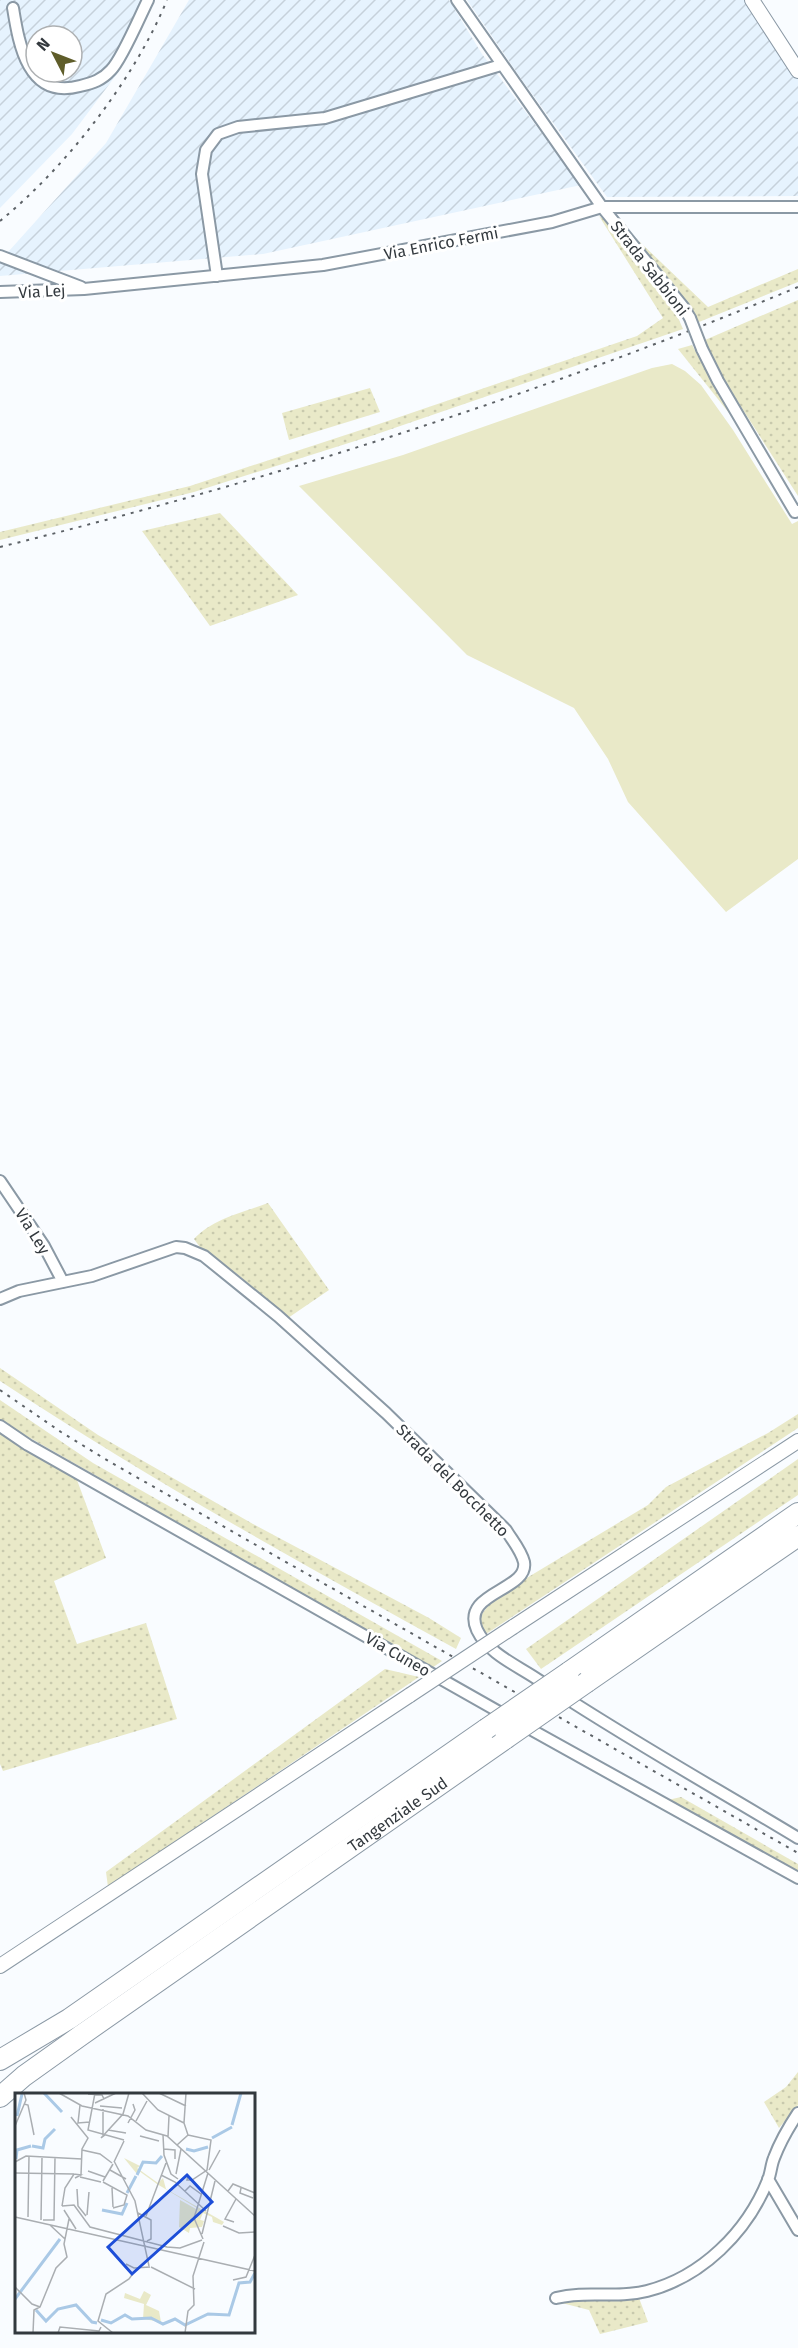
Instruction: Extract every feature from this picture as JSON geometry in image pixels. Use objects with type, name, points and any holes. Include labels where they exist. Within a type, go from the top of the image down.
[{"type":"highway","name":"Tangenziale Sud","points":[[0,2060],[69,2019],[798,1513]]},
{"type":"highway","name":"Tangenziale Sud","points":[[0,2097],[24,2076],[80,2036],[798,1536]]},
{"type":"street","points":[[13,8],[20,48],[30,69],[50,86],[72,88],[98,82],[113,68],[148,0]]},
{"type":"street","name":"Strada Sabbioni","points":[[457,0],[602,207],[684,308],[718,381],[795,512],[798,511]]},
{"type":"street","points":[[752,0],[798,71]]},
{"type":"street","points":[[217,276],[202,174],[206,150],[218,134],[238,127],[326,118],[501,65]]},
{"type":"street","name":"Via Enrico Fermi","points":[[84,289],[323,265],[552,222],[602,207],[798,207]]},
{"type":"street","points":[[0,256],[84,289]]},
{"type":"street","name":"Via Lej","points":[[0,292],[84,289]]},
{"type":"street","name":"Via Ley","points":[[0,1181],[44,1246],[63,1282]]},
{"type":"street","name":"Strada del Bocchetto","points":[[0,1299],[19,1291],[92,1276],[176,1247],[204,1256],[278,1316],[349,1380],[506,1530],[520,1551],[524,1570],[516,1580],[483,1601],[476,1617],[476,1626],[480,1635],[496,1653],[610,1726],[798,1838]]},
{"type":"street","name":"Via Cuneo","points":[[0,1426],[28,1445],[612,1776],[798,1878]]},
{"type":"street","points":[[0,1966],[798,1441]]},
{"type":"street","points":[[555,2298],[573,2293],[634,2294],[662,2286],[705,2261],[735,2237],[749,2218],[768,2179],[772,2160],[780,2142],[798,2113]]},
{"type":"street","points":[[768,2179],[798,2230]]},
{"type":"shaded area","points":[[0,0],[153,0],[117,74],[72,134],[0,208]]},
{"type":"shaded area","points":[[189,0],[449,0],[482,54],[581,185],[263,254],[0,276],[0,261],[106,143]]},
{"type":"shaded area","points":[[467,0],[753,0],[798,71],[798,196],[607,197]]},
{"type":"green space","points":[[599,216],[611,225],[676,313],[683,329],[374,435],[194,492],[0,540],[0,532],[190,486],[637,336],[663,318]]},
{"type":"green space","points":[[621,224],[708,307],[798,269],[798,282],[699,322]]},
{"type":"green space","points":[[798,300],[798,496],[722,377],[705,340]]},
{"type":"green space","points":[[692,345],[733,418],[678,349]]},
{"type":"green space","points":[[672,364],[685,371],[701,385],[733,430],[792,524],[798,521],[798,859],[726,912],[628,802],[608,759],[574,708],[467,655],[299,486],[403,455],[652,368]]},
{"type":"green space","points":[[370,388],[380,412],[289,440],[282,413]]},
{"type":"green space","points":[[220,513],[298,595],[210,626],[142,531]]},
{"type":"green space","points":[[268,1203],[329,1290],[288,1318],[237,1274],[202,1250],[194,1239],[219,1221]]},
{"type":"green space","points":[[0,1368],[98,1435],[253,1524],[429,1618],[461,1638],[456,1649],[225,1520],[112,1452],[0,1381]]},
{"type":"green space","points":[[0,1400],[93,1463],[442,1661],[432,1668],[4,1423],[0,1420]]},
{"type":"green space","points":[[798,1414],[798,1428],[486,1634],[479,1618],[495,1597],[648,1505],[666,1487],[768,1433]]},
{"type":"green space","points":[[0,1432],[77,1480],[106,1558],[54,1581],[77,1644],[146,1623],[177,1719],[3,1771],[0,1764]]},
{"type":"green space","points":[[798,1459],[798,1495],[541,1669],[526,1649]]},
{"type":"green space","points":[[385,1669],[419,1677],[108,1887],[106,1872]]},
{"type":"green space","points":[[681,1797],[798,1864],[798,1872],[668,1800]]},
{"type":"green space","points":[[798,2072],[798,2105],[779,2128],[764,2102],[786,2087]]},
{"type":"green space","points":[[577,2298],[639,2298],[648,2322],[600,2334],[589,2310],[558,2302]]},
{"type":"railway","points":[[0,221],[49,175],[96,120],[136,61],[167,0]]},
{"type":"railway","points":[[0,547],[203,493],[404,432],[602,364],[798,287]]},
{"type":"railway","points":[[0,1390],[110,1462],[798,1853]]}]
